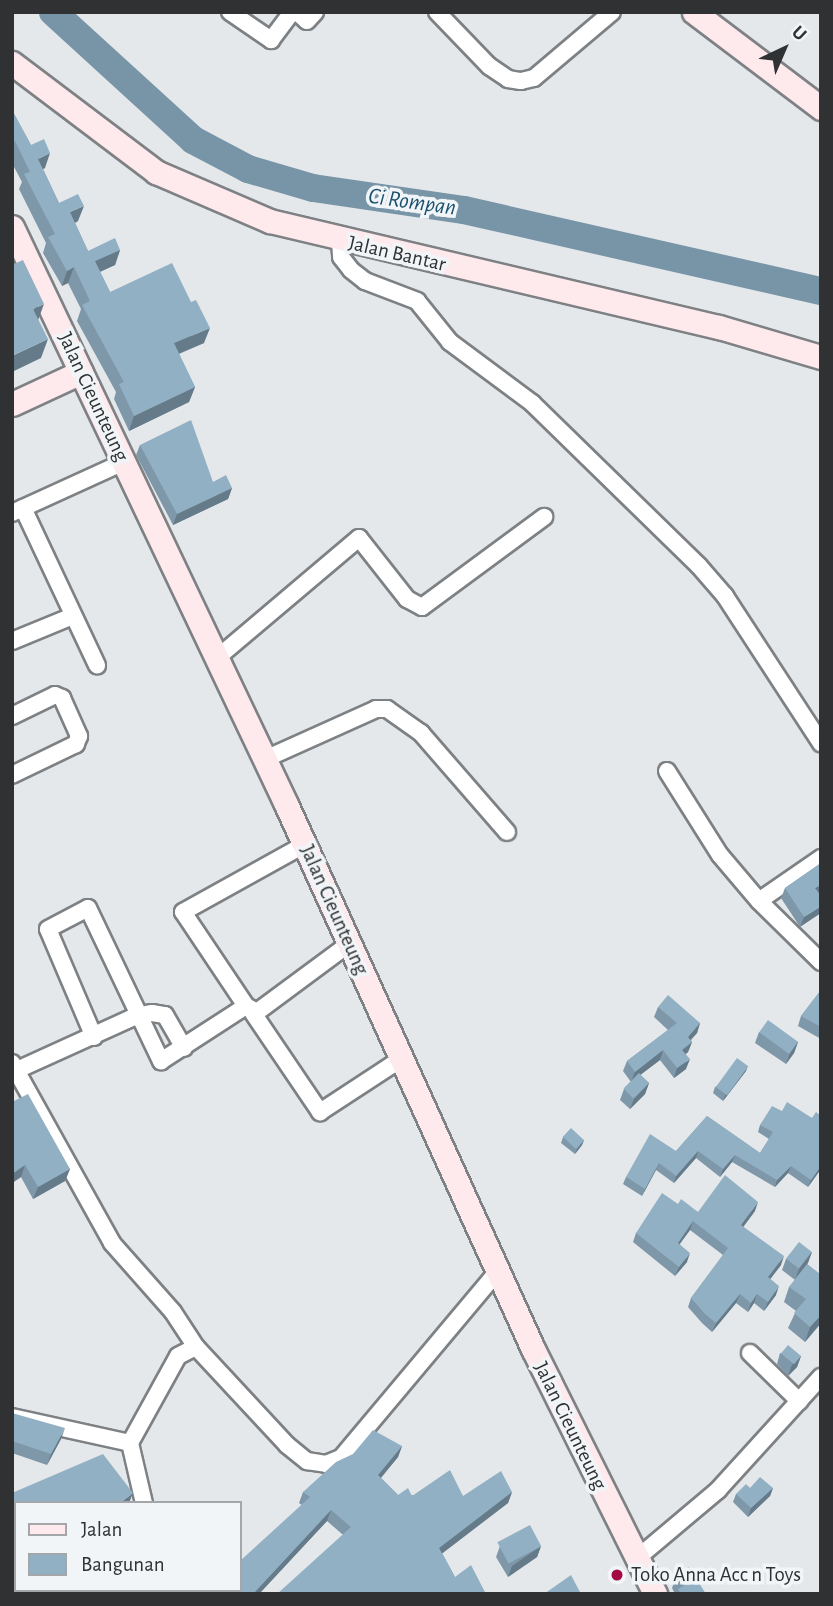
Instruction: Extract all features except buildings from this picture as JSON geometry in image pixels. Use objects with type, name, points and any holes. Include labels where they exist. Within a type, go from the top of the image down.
[{"type":"street","points":[[230,12],[271,40],[295,12],[307,21],[316,12]]},
{"type":"street","points":[[437,12],[489,66],[508,79],[521,81],[534,78],[612,12]]},
{"type":"street","points":[[694,12],[821,108]]},
{"type":"street","name":"Jalan Bantar","points":[[12,63],[156,172],[270,221],[340,241],[719,327],[821,357]]},
{"type":"street","name":"Jalan Cieunteung","points":[[12,227],[265,759],[499,1270],[635,1560],[654,1594]]},
{"type":"street","points":[[340,241],[341,257],[351,270],[365,281],[417,301],[450,342],[532,402],[699,566],[725,596],[821,743]]},
{"type":"street","points":[[12,404],[81,372]]},
{"type":"street","points":[[97,665],[18,510],[124,462]]},
{"type":"street","points":[[217,658],[359,538],[407,599],[422,607],[544,517]]},
{"type":"street","points":[[12,641],[74,616]]},
{"type":"street","points":[[12,716],[55,695],[62,698],[79,736],[76,744],[12,775]]},
{"type":"street","points":[[265,759],[376,709],[387,709],[421,733],[508,832]]},
{"type":"street","points":[[667,771],[720,855],[760,901],[821,962]]},
{"type":"street","points":[[304,845],[183,912],[320,1112],[401,1059]]},
{"type":"street","points":[[760,901],[821,858]]},
{"type":"street","points":[[94,1037],[48,929],[51,924],[91,908],[136,1016],[161,1061],[249,1009],[349,944]]},
{"type":"street","points":[[184,1048],[163,1013],[136,1016],[94,1037],[15,1067],[112,1243],[173,1312],[196,1347],[287,1445],[307,1461],[326,1464],[341,1458],[499,1270]]},
{"type":"street","points":[[144,1501],[130,1443],[178,1356],[196,1347]]},
{"type":"street","points":[[750,1353],[799,1401]]},
{"type":"street","points":[[635,1560],[699,1508],[799,1401],[818,1387]]},
{"type":"street","points":[[12,1417],[130,1443]]},
{"type":"waterway","name":"Ci Rompan","points":[[53,12],[193,140],[248,169],[313,188],[464,210],[821,291]]},
{"type":"place","name":"Toko Anna Acc n Toys","points":[[617,1575]]}]
